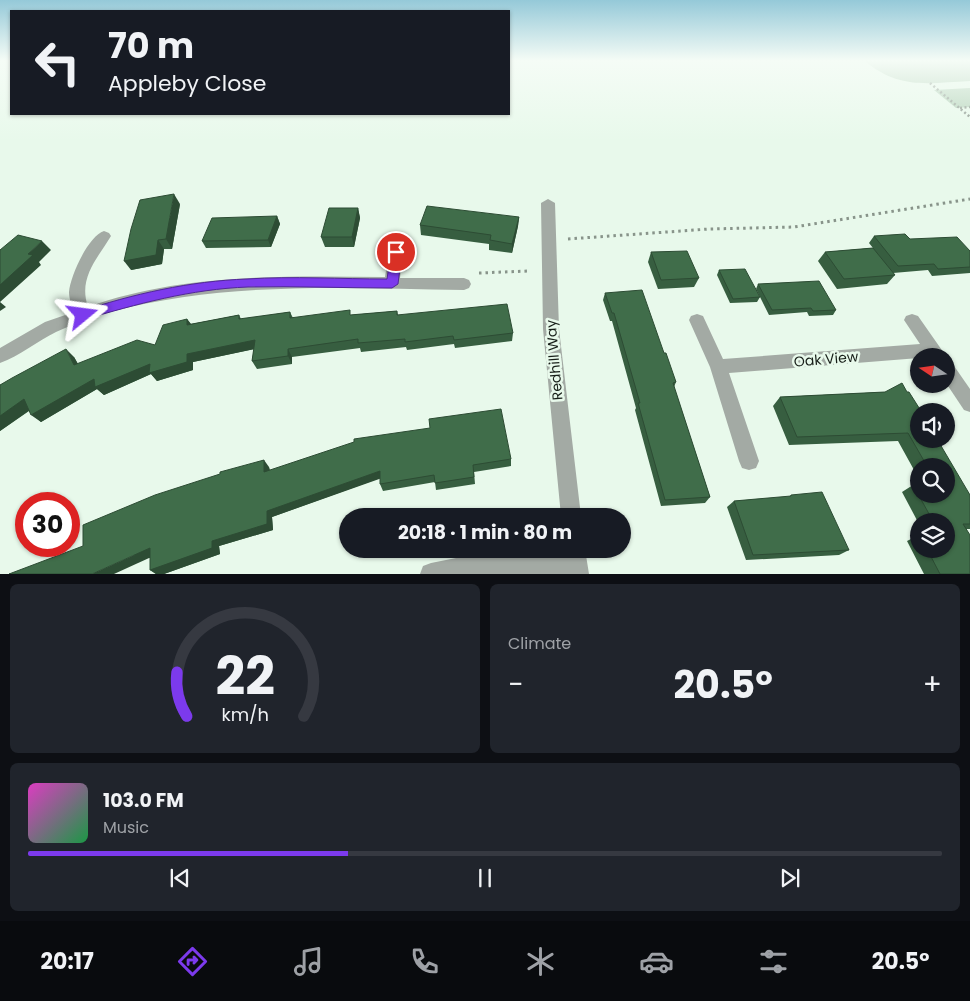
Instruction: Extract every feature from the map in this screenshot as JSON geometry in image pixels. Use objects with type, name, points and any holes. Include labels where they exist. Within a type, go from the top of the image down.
[{"type":"street","name":"Redhill Way","points":[[548,204],[548,270],[552,339],[570,508]]},
{"type":"street","points":[[83,315],[77,293],[81,274],[89,253],[104,236]]},
{"type":"street","points":[[392,284],[396,252]]},
{"type":"street","points":[[0,356],[12,347],[83,315],[134,300],[201,288],[247,283],[392,284],[468,278]]},
{"type":"street","points":[[697,320],[718,367],[749,460]]},
{"type":"street","name":"Oak View","points":[[912,320],[932,348]]},
{"type":"street","name":"Oak View","points":[[718,367],[910,355]]},
{"type":"street","points":[[955,382],[970,404]]},
{"type":"street","points":[[431,574],[491,562],[577,564]]},
{"type":"path","points":[[934,87],[970,117]]},
{"type":"path","points":[[959,108],[970,107]]},
{"type":"path","points":[[548,241],[699,230],[794,227],[970,199]]},
{"type":"path","points":[[468,278],[548,270]]},
{"type":"green space","points":[[970,88],[970,107],[956,108],[934,90]]},
{"type":"building","points":[[174,194],[166,239],[158,240],[156,255],[124,261],[140,200]]},
{"type":"building","points":[[427,206],[519,217],[512,244],[490,240],[491,235],[420,225]]},
{"type":"building","points":[[329,208],[358,208],[352,237],[321,237]]},
{"type":"building","points":[[277,216],[268,240],[202,241],[212,218]]},
{"type":"building","points":[[905,234],[910,239],[957,237],[970,251],[970,267],[938,269],[934,264],[898,266],[874,236]]},
{"type":"building","points":[[18,235],[42,241],[28,254],[33,255],[0,285],[0,250]]},
{"type":"building","points":[[873,248],[895,275],[844,279],[825,252]]},
{"type":"building","points":[[687,251],[699,278],[661,280],[651,252]]},
{"type":"building","points":[[745,269],[760,297],[733,299],[719,270]]},
{"type":"building","points":[[819,281],[836,310],[813,311],[811,308],[772,310],[758,284]]},
{"type":"building","points":[[642,290],[676,382],[673,383],[710,497],[665,500],[614,313],[612,313],[605,293]]},
{"type":"building","points":[[507,304],[513,333],[454,340],[453,336],[405,342],[405,339],[358,343],[358,339],[288,349],[288,356],[252,361],[255,340],[187,354],[187,362],[149,373],[150,364],[95,387],[94,379],[31,415],[24,399],[0,416],[0,385],[66,349],[74,365],[137,340],[155,345],[163,325],[187,319],[187,325],[239,315],[239,319],[290,312],[290,318],[350,310],[350,315],[397,311],[397,315]]},
{"type":"building","points":[[902,383],[916,403],[910,403],[910,436],[908,433],[797,437],[780,397],[885,392]]},
{"type":"building","points":[[501,409],[511,459],[473,465],[474,477],[435,483],[434,475],[380,484],[380,471],[267,511],[267,524],[212,541],[212,548],[150,570],[150,548],[92,574],[9,574],[54,557],[80,557],[80,547],[83,546],[83,525],[155,495],[220,474],[220,472],[264,460],[264,472],[354,442],[354,439],[430,428],[429,419]]},
{"type":"building","points":[[917,448],[942,448],[948,458],[922,458]]},
{"type":"building","points":[[955,470],[970,495],[970,524],[963,524],[970,535],[970,574],[940,574],[932,558],[955,558],[955,513],[929,513],[923,503],[955,503]]},
{"type":"building","points":[[822,492],[849,550],[753,555],[734,501]]},
{"type":"route","points":[[83,315],[134,300],[192,288],[247,283],[392,284],[396,252]]}]
